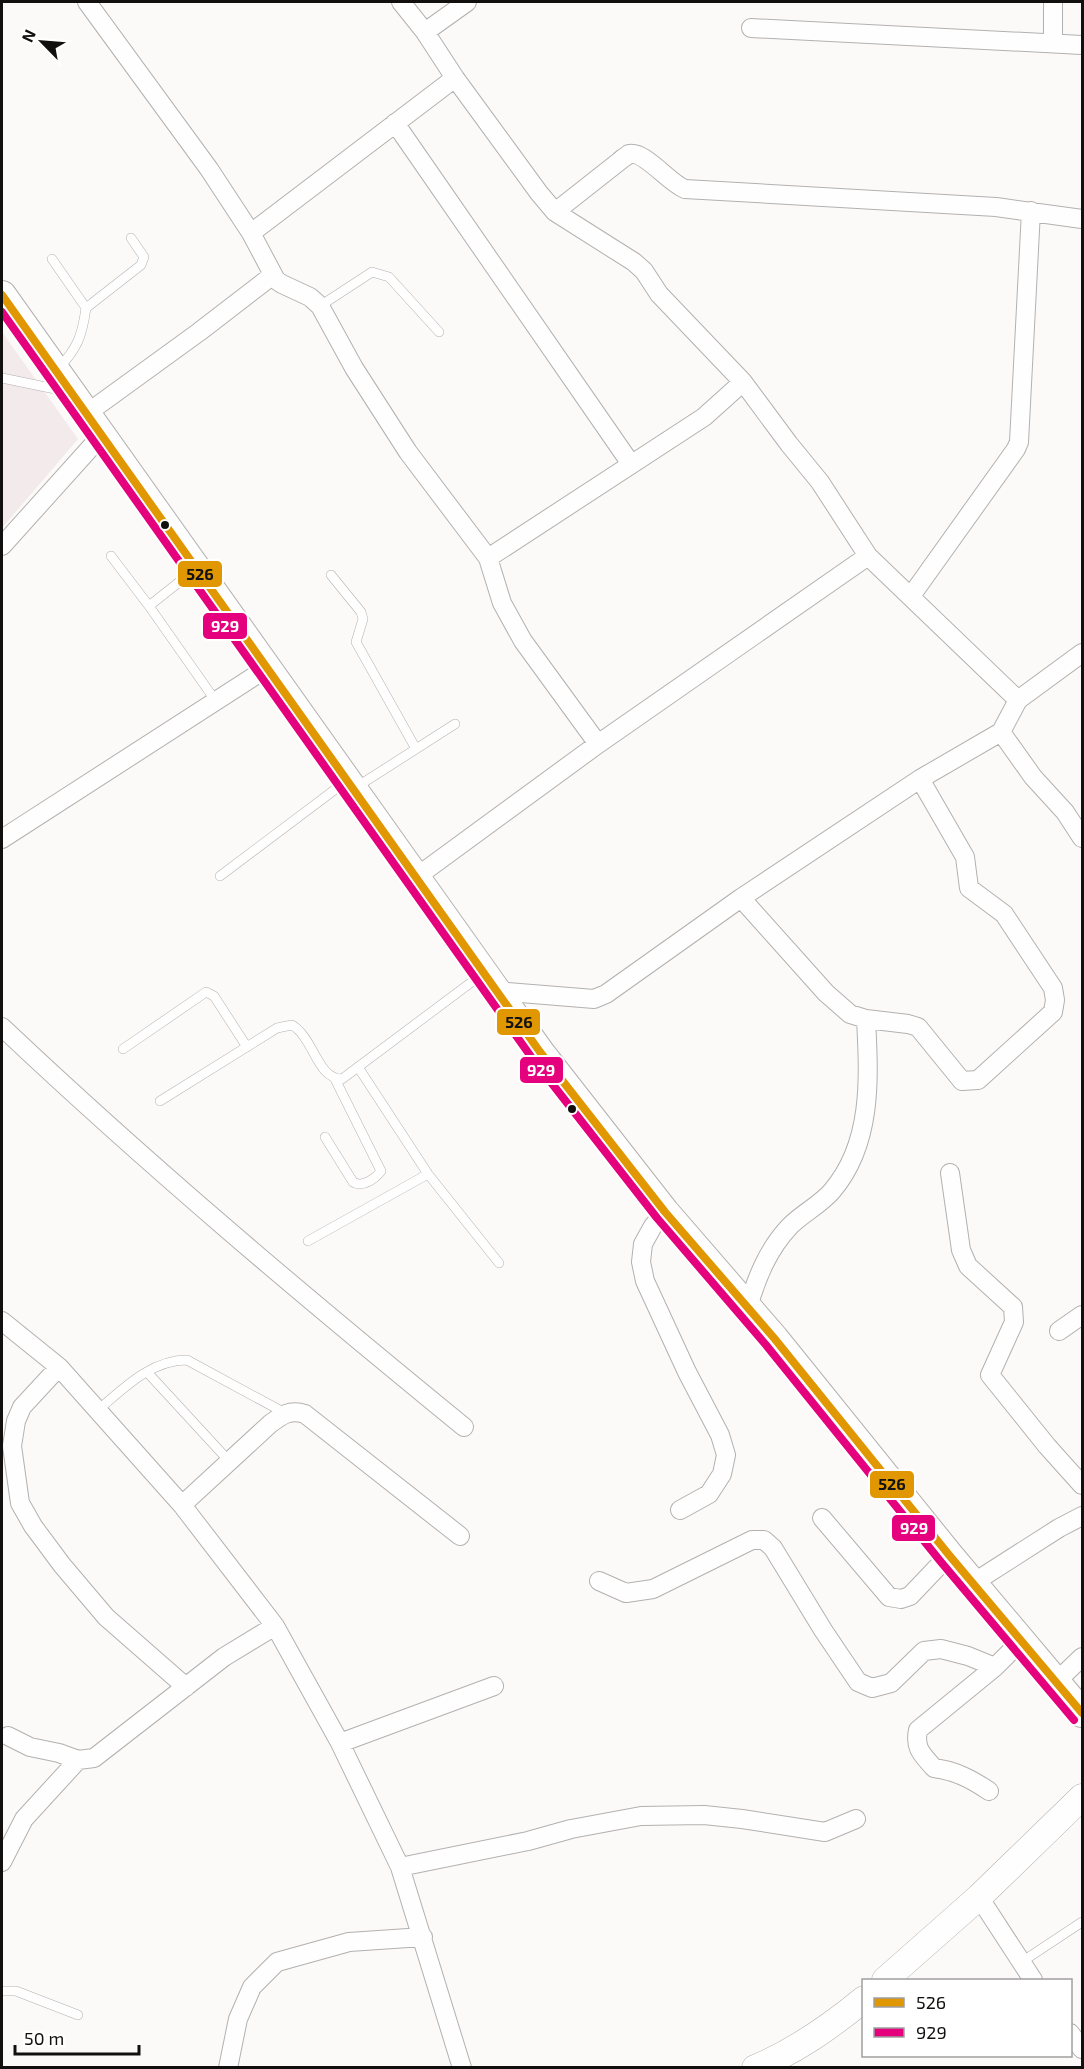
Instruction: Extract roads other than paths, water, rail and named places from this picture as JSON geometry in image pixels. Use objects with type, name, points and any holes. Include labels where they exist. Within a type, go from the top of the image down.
[{"type":"main road","points":[[2,295],[540,1052],[665,1212],[748,1307],[973,1583],[1083,1713]]},
{"type":"main road","points":[[886,1979],[979,1897],[1083,1797]]},
{"type":"main road","points":[[755,2067],[780,2058],[804,2044],[862,2001]]},
{"type":"street","points":[[87,2],[209,169],[251,233],[273,275],[282,284],[310,297],[320,306],[354,368],[408,452],[488,558],[502,603],[523,641],[598,744]]},
{"type":"street","points":[[401,2],[426,33],[454,78],[514,161],[555,212],[634,262],[644,271],[659,294],[743,382],[820,482],[868,556],[1018,700]]},
{"type":"street","points":[[426,33],[466,2]]},
{"type":"street","points":[[1053,2],[1053,42]]},
{"type":"street","points":[[751,28],[1083,45]]},
{"type":"street","points":[[251,233],[454,78]]},
{"type":"street","points":[[395,123],[631,464]]},
{"type":"street","points":[[555,212],[629,154],[643,157],[676,186],[685,189],[984,206],[1083,219]]},
{"type":"street","points":[[911,596],[1017,449],[1031,211]]},
{"type":"street","points":[[2,546],[94,425],[199,332],[273,275]]},
{"type":"street","points":[[488,558],[704,417],[743,382]]},
{"type":"street","points":[[416,878],[598,744],[868,556]]},
{"type":"street","points":[[489,983],[594,999],[619,986],[741,898],[920,779],[1001,732],[1018,700],[1083,653]]},
{"type":"street","points":[[2,839],[267,668]]},
{"type":"street","points":[[1001,732],[1083,838]]},
{"type":"street","points":[[741,898],[826,993],[850,1014],[866,1019],[918,1027],[962,1081],[978,1080],[1053,1012],[1053,988],[1004,914],[969,888],[965,857],[920,779]]},
{"type":"street","points":[[748,1307],[757,1276],[770,1251],[790,1226],[831,1192],[847,1167],[860,1138],[867,1103],[866,1019]]},
{"type":"street","points":[[2,1028],[47,1071],[305,1297],[464,1427]]},
{"type":"street","points":[[950,1173],[961,1250],[969,1266],[1013,1307],[1014,1323],[990,1375],[1047,1446],[1083,1485]]},
{"type":"street","points":[[665,1212],[653,1226],[643,1244],[641,1262],[645,1281],[687,1372],[720,1435],[726,1455],[722,1474],[709,1494],[680,1510]]},
{"type":"street","points":[[1059,1331],[1083,1315]]},
{"type":"street","points":[[2,1321],[59,1367],[98,1410],[182,1505],[275,1626],[340,1743],[400,1867],[462,2067]]},
{"type":"street","points":[[59,1367],[22,1407],[16,1421],[12,1446],[20,1503],[33,1526],[56,1557],[106,1617],[186,1687]]},
{"type":"street","points":[[182,1505],[270,1424],[285,1413],[296,1411],[305,1414],[460,1536]]},
{"type":"street","points":[[973,1583],[1059,1528],[1083,1516]]},
{"type":"street","points":[[822,1518],[889,1597],[901,1599],[910,1596],[950,1555]]},
{"type":"street","points":[[598,1581],[626,1593],[652,1589],[752,1540],[764,1540],[773,1548],[858,1682],[872,1688],[891,1683],[924,1651],[940,1649],[968,1656],[995,1667]]},
{"type":"street","points":[[8,1736],[30,1747],[78,1760],[87,1760],[103,1752],[224,1657],[275,1626]]},
{"type":"street","points":[[989,1791],[952,1770],[934,1768],[918,1749],[916,1741],[918,1730],[995,1667],[1021,1641]]},
{"type":"street","points":[[1056,1682],[1083,1657]]},
{"type":"street","points":[[340,1743],[494,1686]]},
{"type":"street","points":[[2,1862],[24,1819],[78,1760]]},
{"type":"street","points":[[400,1867],[641,1816],[704,1815],[825,1832],[856,1819]]},
{"type":"street","points":[[979,1897],[1032,1979]]},
{"type":"street","points":[[228,2067],[238,2019],[252,1987],[277,1962],[348,1941],[423,1937]]},
{"type":"street","points":[[1072,2034],[1083,2049]]},
{"type":"lane","points":[[2,378],[62,382],[72,353],[81,339],[86,308],[141,265],[144,257],[131,238]]},
{"type":"lane","points":[[52,259],[86,308]]},
{"type":"lane","points":[[320,306],[372,272],[381,273],[389,277],[439,332]]},
{"type":"lane","points":[[111,556],[215,700]]},
{"type":"lane","points":[[149,606],[196,569]]},
{"type":"lane","points":[[331,574],[361,612],[363,619],[356,642],[416,749]]},
{"type":"lane","points":[[220,876],[350,785],[416,749],[455,724]]},
{"type":"lane","points":[[335,1079],[342,1079],[489,983]]},
{"type":"lane","points":[[123,1049],[206,992],[214,996],[247,1047]]},
{"type":"lane","points":[[160,1101],[277,1028],[292,1025],[302,1031],[326,1073],[335,1079],[381,1171],[378,1176],[362,1185],[357,1185],[325,1137]]},
{"type":"lane","points":[[358,1067],[428,1174],[499,1263]]},
{"type":"lane","points":[[308,1241],[428,1174]]},
{"type":"lane","points":[[98,1410],[137,1377],[173,1360],[187,1360],[285,1413]]},
{"type":"lane","points":[[147,1372],[229,1461]]},
{"type":"lane","points":[[1020,1963],[1083,1922]]},
{"type":"lane","points":[[2,1991],[16,1991],[78,2015]]}]
